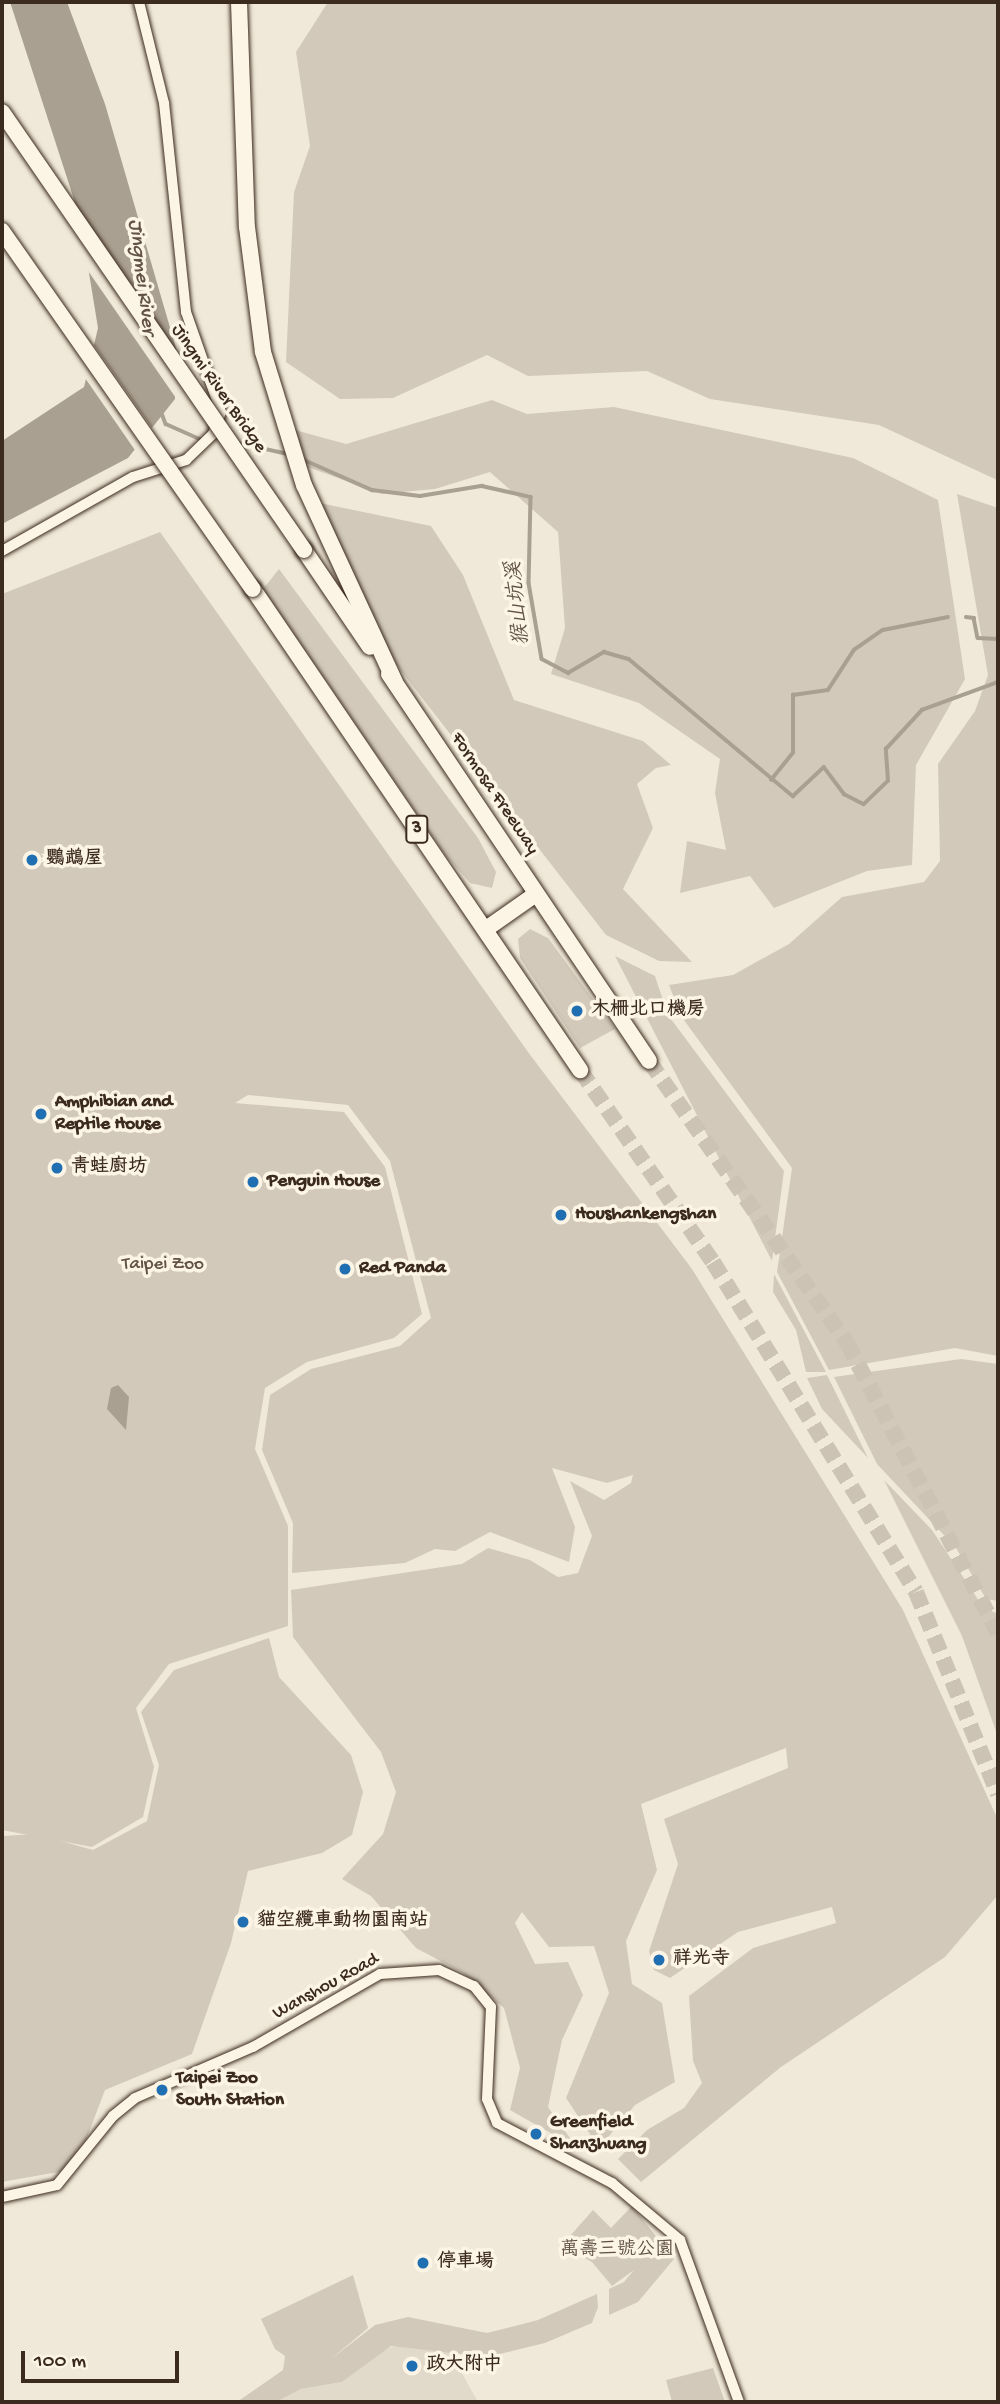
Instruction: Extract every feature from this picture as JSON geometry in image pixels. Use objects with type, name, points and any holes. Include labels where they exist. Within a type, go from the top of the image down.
[{"type":"highway","points":[[239,2],[247,228],[263,352],[290,446],[395,682]]},
{"type":"highway","name":"Jingmi River Bridge","points":[[2,113],[304,550]]},
{"type":"highway","name":"3","points":[[2,231],[253,589],[580,1070]]},
{"type":"highway","name":"Formosa Freeway","points":[[304,550],[649,1061]]},
{"type":"highway","points":[[486,929],[536,894]]},
{"type":"street","points":[[2,551],[133,477],[196,453],[221,412],[186,312],[164,103],[139,2]]},
{"type":"street","name":"Wanshou Road","points":[[2,2197],[57,2185],[113,2116],[135,2098],[253,2048],[380,1974],[439,1970],[474,1986],[491,2007],[487,2099],[497,2123],[611,2183],[680,2240],[739,2402]]},
{"type":"shaded area","name":"政大附中","points":[[409,2344],[449,2350],[478,2402],[276,2402],[301,2389],[342,2382],[387,2348]]},
{"type":"green space","points":[[328,2],[998,2],[997,480],[879,425],[710,399],[647,371],[528,376],[487,355],[393,398],[340,399],[286,362],[294,192],[310,146],[296,52]]},
{"type":"green space","points":[[492,400],[527,414],[614,407],[853,458],[938,500],[965,679],[916,765],[912,865],[867,871],[774,908],[750,876],[680,893],[687,841],[726,850],[715,793],[720,759],[639,703],[551,674],[565,628],[558,532],[490,472],[435,489],[382,494],[291,461],[284,427],[346,444]]},
{"type":"green space","points":[[957,494],[998,508],[998,1356],[955,1348],[829,1370],[777,1272],[792,1168],[681,1016],[669,985],[733,975],[789,944],[842,897],[924,882],[940,861],[938,764],[975,711],[988,675]]},
{"type":"green space","points":[[305,500],[431,526],[463,575],[514,700],[643,741],[671,765],[656,768],[637,784],[653,828],[623,889],[692,962],[659,961],[606,935],[378,641]]},
{"type":"green space","name":"Taipei Zoo","points":[[160,532],[528,1052],[692,1269],[903,1610],[998,1820],[998,1895],[945,1957],[781,2067],[641,2182],[618,2159],[647,2130],[684,2108],[702,2083],[693,2061],[689,1996],[753,1948],[836,1923],[832,1907],[738,1932],[670,1978],[654,1970],[649,1951],[678,1864],[664,1819],[788,1768],[786,1748],[641,1804],[657,1870],[626,1941],[632,1984],[662,2003],[675,2082],[635,2105],[599,2148],[566,2098],[609,1993],[594,1946],[549,1947],[522,1912],[515,1923],[535,1964],[568,1962],[583,1995],[562,2040],[548,2107],[577,2148],[510,2110],[520,2068],[504,2008],[463,1973],[416,1948],[371,1896],[342,1879],[383,1834],[396,1792],[381,1752],[293,1637],[291,1590],[462,1564],[488,1548],[530,1560],[558,1577],[578,1573],[592,1536],[570,1481],[604,1500],[631,1483],[633,1475],[607,1483],[552,1468],[575,1527],[569,1562],[490,1532],[455,1551],[435,1549],[405,1563],[292,1573],[293,1523],[262,1450],[270,1395],[311,1369],[400,1346],[431,1318],[390,1161],[348,1105],[248,1095],[235,1103],[344,1112],[385,1167],[422,1314],[394,1338],[307,1362],[265,1388],[255,1449],[288,1526],[288,1626],[169,1664],[136,1708],[154,1767],[143,1817],[92,1847],[2,1830],[2,594]]},
{"type":"green space","points":[[279,569],[478,838],[496,872],[492,888],[470,883],[446,856],[263,589]]},
{"type":"green space","points":[[530,929],[548,938],[615,1029],[580,1048],[520,958],[518,939]]},
{"type":"green space","points":[[615,956],[655,976],[668,1015],[784,1171],[772,1261]]},
{"type":"green space","points":[[774,1274],[826,1372],[806,1372],[796,1330],[773,1292]]},
{"type":"green space","points":[[961,1359],[998,1364],[998,1601],[986,1599],[956,1548],[877,1464],[834,1377]]},
{"type":"green space","points":[[827,1375],[868,1458],[822,1409],[807,1378]]},
{"type":"green space","points":[[884,1480],[932,1530],[983,1607],[998,1614],[998,1737],[962,1636]]},
{"type":"green space","points":[[269,1638],[279,1677],[351,1755],[363,1792],[352,1835],[322,1853],[248,1871],[231,1943],[192,2054],[105,2090],[75,2169],[2,2182],[2,1836],[36,1834],[93,1850],[147,1821],[159,1765],[141,1712],[174,1670]]},
{"type":"green space","name":"萬壽三號公園","points":[[632,2206],[674,2259],[638,2302],[609,2315],[609,2289],[624,2282],[634,2270],[612,2286],[592,2262],[562,2245],[593,2210],[611,2228]]},
{"type":"green space","points":[[353,2275],[368,2328],[331,2359],[375,2325],[408,2317],[487,2333],[538,2320],[597,2294],[598,2307],[592,2323],[545,2343],[488,2357],[391,2346],[342,2382],[301,2389],[276,2402],[237,2402],[283,2370],[285,2356],[275,2349],[261,2319]]},
{"type":"green space","points":[[713,2368],[725,2402],[672,2402],[666,2380]]},
{"type":"water","name":"Jingmei River","points":[[10,2],[67,2],[105,104],[176,348],[175,399],[128,458],[2,524],[2,441],[84,387],[98,328],[80,218]]},
{"type":"water","points":[[118,1385],[129,1397],[126,1430],[107,1409],[111,1388]]},
{"type":"pier","points":[[77,219],[179,358],[178,401],[84,265]]},
{"type":"pier","points":[[91,341],[154,431],[137,453],[83,375]]},
{"type":"waterway","name":"猴山坑溪","points":[[161,411],[166,424],[202,440]]},
{"type":"waterway","name":"猴山坑溪","points":[[234,442],[288,454]]},
{"type":"waterway","name":"猴山坑溪","points":[[302,459],[372,490],[420,496],[482,486],[531,497],[529,583],[542,659],[568,673],[604,652],[629,659],[793,796],[824,767],[844,794],[864,804],[888,781],[886,749],[922,710],[998,682]]},
{"type":"waterway","points":[[771,780],[793,753],[793,695],[828,690],[854,650],[883,630],[948,617]]},
{"type":"waterway","points":[[966,617],[974,618],[978,638],[998,639]]},
{"type":"tunnel","points":[[649,1061],[847,1343],[998,1633]]},
{"type":"tunnel","points":[[580,1070],[713,1262],[916,1592],[998,1794]]},
{"type":"place","name":"鸚鵡屋","points":[[32,860]]},
{"type":"place","name":"木柵北口機房","points":[[577,1011]]},
{"type":"place","name":"Amphibian and Reptile House","points":[[41,1114]]},
{"type":"place","name":"青蛙廚坊","points":[[57,1168]]},
{"type":"place","name":"Penguin House","points":[[253,1182]]},
{"type":"place","name":"Houshankengshan","points":[[561,1215]]},
{"type":"place","name":"Red Panda","points":[[345,1269]]},
{"type":"place","name":"貓空纜車動物園南站","points":[[243,1922]]},
{"type":"place","name":"祥光寺","points":[[659,1960]]},
{"type":"place","name":"Taipei Zoo South Station","points":[[162,2090]]},
{"type":"place","name":"Greenfield Shanzhuang","points":[[536,2134]]},
{"type":"place","name":"停車場","points":[[423,2263]]},
{"type":"place","name":"政大附中","points":[[412,2366]]}]
